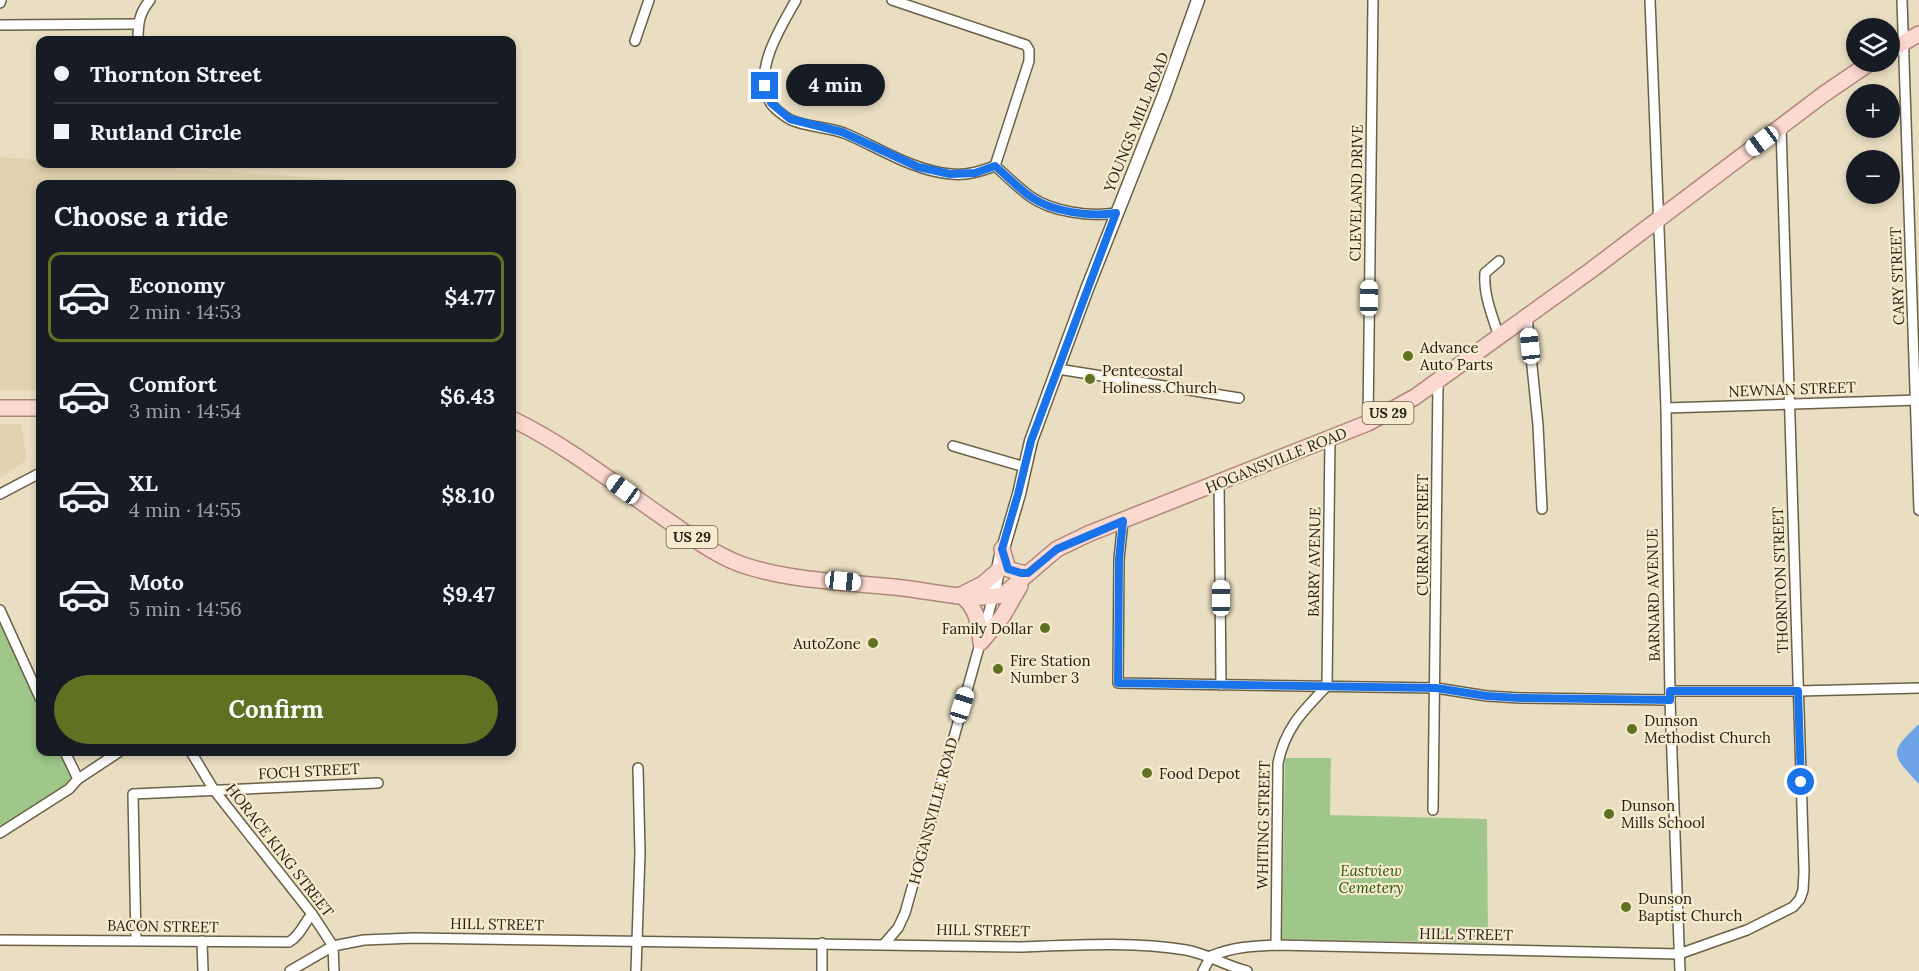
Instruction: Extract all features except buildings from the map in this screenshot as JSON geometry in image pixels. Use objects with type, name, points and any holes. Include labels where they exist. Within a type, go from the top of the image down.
[{"type":"main road","points":[[1900,44],[1919,34]]},
{"type":"main road","name":"HOGANSVILLE ROAD","points":[[993,597],[1003,595],[1057,549],[1368,423],[1438,382],[1857,72]]},
{"type":"main road","points":[[0,408],[36,410]]},
{"type":"main road","name":"US 29","points":[[516,421],[578,456],[698,542],[745,566],[808,578],[993,597]]},
{"type":"main road","points":[[1002,549],[1008,569],[1028,573]]},
{"type":"main road","points":[[981,642],[975,611],[961,595],[983,584],[998,571]]},
{"type":"main road","points":[[981,642],[1002,617],[1028,573]]},
{"type":"street","points":[[138,36],[142,9],[150,0]]},
{"type":"street","points":[[634,41],[649,0]]},
{"type":"street","points":[[796,0],[770,52],[765,76],[765,86],[771,103],[777,109],[790,119],[842,132],[918,167],[950,174],[975,173],[995,166]]},
{"type":"street","points":[[891,0],[1026,45],[1029,50],[1029,61],[995,166]]},
{"type":"street","name":"YOUNGS MILL ROAD","points":[[993,597],[1002,549],[1031,441],[1116,213],[1164,95],[1198,0]]},
{"type":"street","name":"CLEVELAND DRIVE","points":[[1368,423],[1373,0]]},
{"type":"street","name":"BARNARD AVENUE","points":[[1650,0],[1666,408],[1670,696],[1680,971]]},
{"type":"street","name":"CARY STREET","points":[[1902,0],[1915,278],[1919,510]]},
{"type":"street","points":[[0,25],[138,24]]},
{"type":"street","name":"THORNTON STREET","points":[[1680,954],[1747,930],[1793,907],[1800,900],[1803,890],[1781,127]]},
{"type":"street","points":[[995,166],[1032,198],[1066,211],[1104,215],[1116,213]]},
{"type":"street","points":[[1498,261],[1485,273],[1485,280],[1486,295],[1499,337]]},
{"type":"street","points":[[1527,316],[1538,425],[1542,509]]},
{"type":"street","points":[[1058,369],[1239,398]]},
{"type":"street","name":"CURRAN STREET","points":[[1433,810],[1438,382]]},
{"type":"street","name":"NEWNAN STREET","points":[[1666,408],[1917,400]]},
{"type":"street","name":"BARRY AVENUE","points":[[1327,686],[1330,438]]},
{"type":"street","points":[[953,446],[1025,467]]},
{"type":"street","points":[[0,494],[36,475]]},
{"type":"street","points":[[1220,483],[1221,685]]},
{"type":"street","points":[[1123,521],[1119,559],[1118,683],[1436,688],[1487,696],[1520,698],[1919,688]]},
{"type":"street","name":"HOGANSVILLE ROAD","points":[[885,943],[898,928],[905,913],[993,597]]},
{"type":"street","points":[[0,610],[36,689]]},
{"type":"street","name":"WHITING STREET","points":[[1276,945],[1278,763],[1288,731],[1298,716],[1327,686]]},
{"type":"street","points":[[67,756],[78,779]]},
{"type":"street","points":[[0,834],[69,789],[78,779],[113,756]]},
{"type":"street","name":"HORACE KING STREET","points":[[193,756],[214,790],[312,914],[333,946]]},
{"type":"street","points":[[636,971],[640,853],[638,768]]},
{"type":"street","name":"FOCH STREET","points":[[136,940],[133,794],[378,783]]},
{"type":"street","name":"BACON STREET","points":[[0,940],[289,942],[296,938],[303,923],[312,914]]},
{"type":"street","name":"HILL STREET","points":[[290,971],[333,946],[364,940],[414,938],[885,943],[1019,947],[1101,945],[1156,947],[1211,956],[1228,949],[1276,945],[1680,954]]},
{"type":"street","points":[[202,941],[203,971]]},
{"type":"street","points":[[822,943],[822,971]]},
{"type":"street","points":[[333,946],[334,971]]},
{"type":"street","points":[[1203,971],[1211,956],[1244,971]]},
{"type":"shaded area","points":[[0,157],[36,160],[36,168],[164,168],[350,180],[36,180],[36,390],[0,390]]},
{"type":"shaded area","points":[[0,424],[21,424],[27,460],[0,478]]},
{"type":"green space","points":[[0,621],[36,700],[36,756],[62,756],[72,778],[67,785],[0,829]]},
{"type":"green space","name":"Eastview Cemetery","points":[[1285,758],[1331,758],[1330,815],[1487,819],[1488,943],[1282,939]]},
{"type":"water","points":[[1919,724],[1919,784],[1903,766],[1897,754],[1902,741]]},
{"type":"place","name":"Advance Auto Parts","points":[[1408,356]]},
{"type":"place","name":"Pentecostal Holiness Church","points":[[1090,379]]},
{"type":"place","name":"Family Dollar","points":[[1045,628]]},
{"type":"place","name":"AutoZone","points":[[873,643]]},
{"type":"place","name":"Fire Station Number 3","points":[[998,669]]},
{"type":"place","name":"Dunson Methodist Church","points":[[1632,729]]},
{"type":"place","name":"Food Depot","points":[[1147,773]]},
{"type":"place","name":"Dunson Mills School","points":[[1609,814]]},
{"type":"place","name":"Dunson Baptist Church","points":[[1626,907]]},
{"type":"route","points":[[765,86],[771,103],[790,119],[842,132],[918,167],[950,174],[975,173],[995,166],[1032,198],[1049,205],[1078,213],[1104,215],[1116,213],[1031,441],[1002,549],[1008,569],[1028,573],[1057,549],[1123,521],[1119,559],[1118,683],[1436,688],[1487,696],[1593,700],[1670,700],[1670,691],[1798,691],[1801,782]]}]
